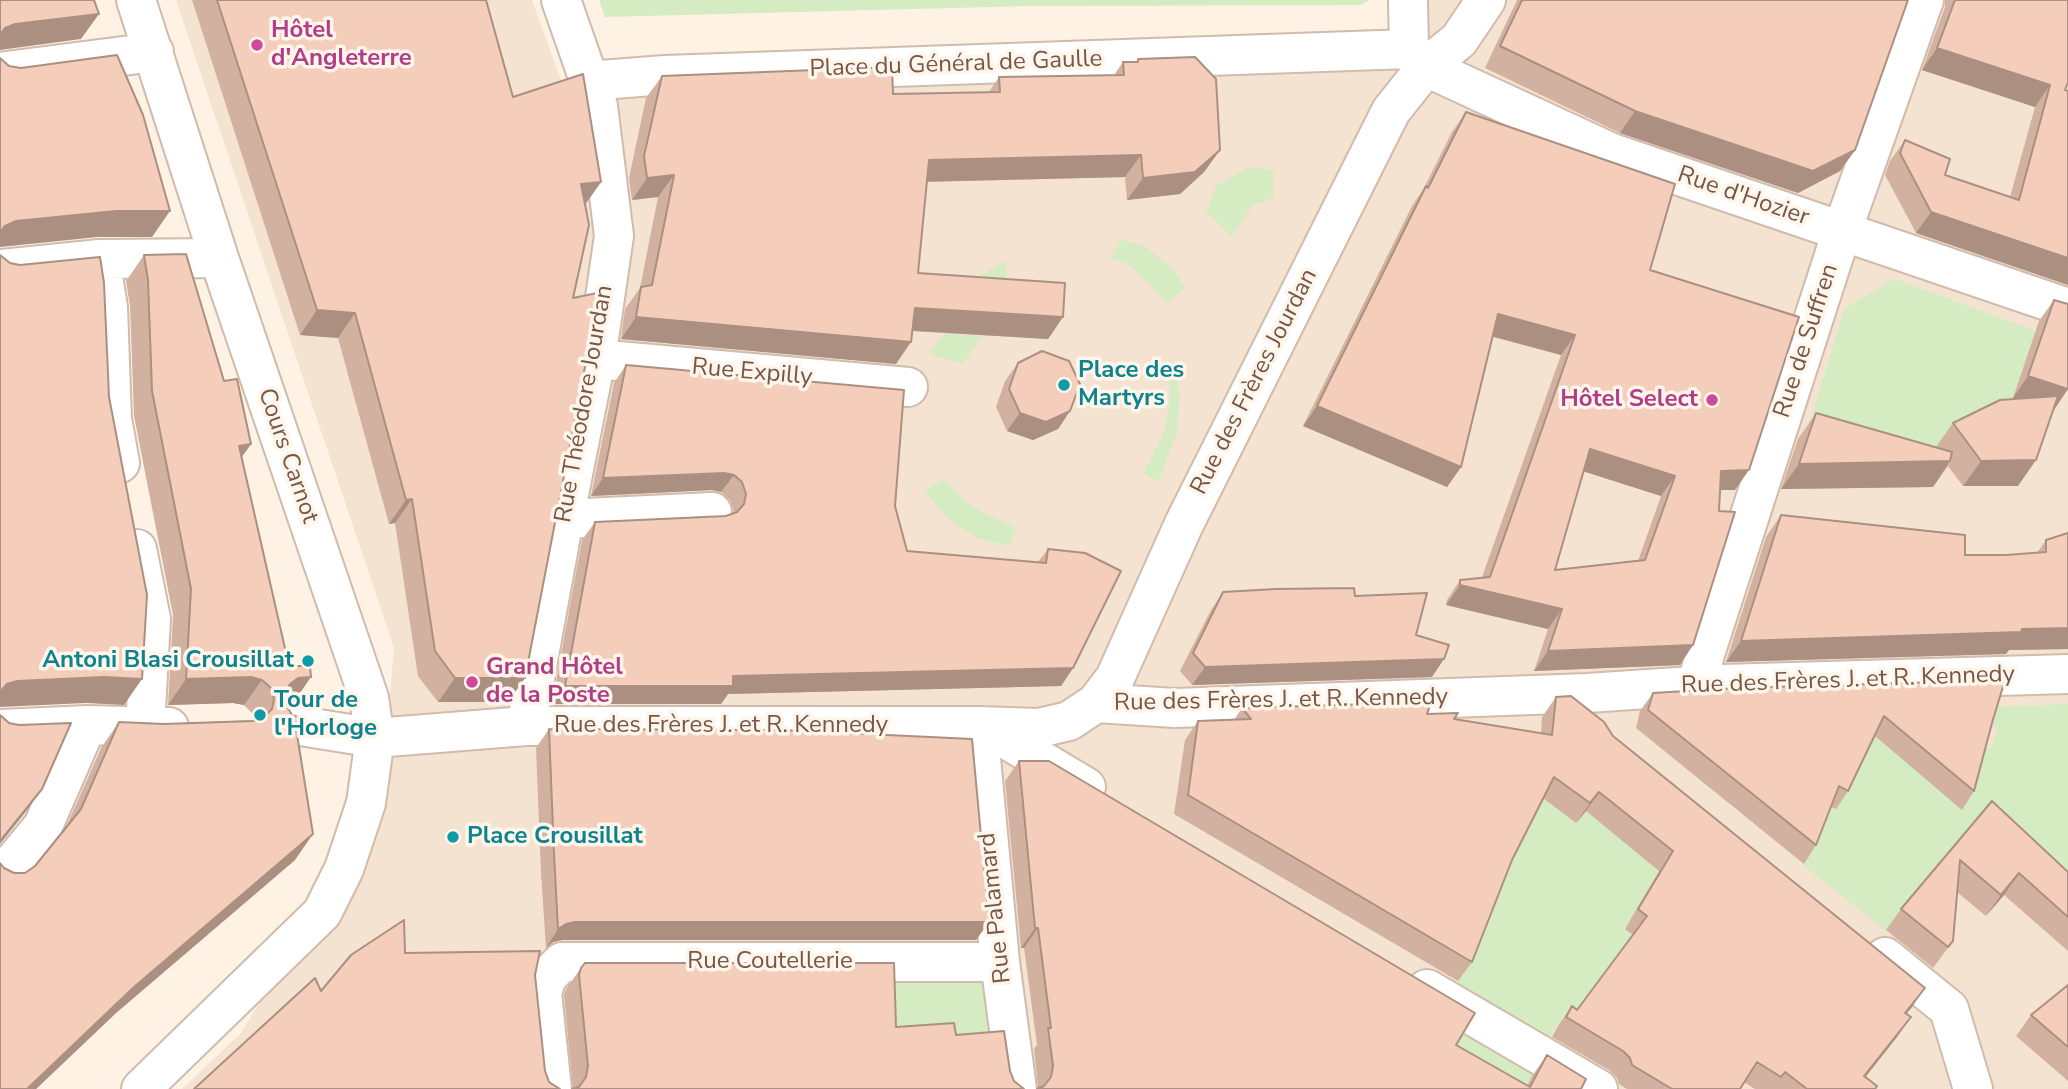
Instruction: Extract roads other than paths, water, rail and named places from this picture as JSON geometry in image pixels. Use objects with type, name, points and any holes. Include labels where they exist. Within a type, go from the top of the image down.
[{"type":"street","name":"Cours Carnot","points":[[136,0],[219,258],[369,698],[375,738],[366,803],[344,869],[322,913],[141,1089]]},
{"type":"street","points":[[561,0],[588,81]]},
{"type":"street","points":[[1408,0],[1418,58]]},
{"type":"street","name":"Rue des Frères Jourdan","points":[[1096,704],[1115,678],[1184,524],[1418,58],[1459,40],[1486,0]]},
{"type":"street","name":"Rue de Suffren","points":[[1697,685],[1709,640],[1842,231],[1924,0]]},
{"type":"street","points":[[0,72],[154,52]]},
{"type":"street","name":"Place du Général de Gaulle","points":[[588,81],[664,75],[1418,58]]},
{"type":"street","name":"Rue d'Hozier","points":[[1418,58],[1612,153],[2068,308]]},
{"type":"street","name":"Rue Théodore Jourdan","points":[[526,726],[596,359],[614,236],[598,106],[588,81]]},
{"type":"street","points":[[0,269],[100,259],[219,258]]},
{"type":"street","points":[[100,259],[108,307],[112,419],[150,619],[145,728]]},
{"type":"street","name":"Rue Expilly","points":[[596,359],[908,387]]},
{"type":"street","points":[[564,519],[712,512]]},
{"type":"street","name":"Rue des Frères J. et R. Kennedy","points":[[288,724],[375,738],[526,726],[1040,728],[1069,721],[1096,704],[1175,708],[1587,693],[1697,685],[2068,674]]},
{"type":"street","points":[[1587,693],[1608,729]]},
{"type":"street","points":[[0,878],[43,826],[87,725]]},
{"type":"street","points":[[0,729],[87,725],[145,728],[209,726]]},
{"type":"street","points":[[978,726],[1037,757],[1116,805]]},
{"type":"street","name":"Rue Palamard","points":[[978,726],[1000,962],[1017,1089]]},
{"type":"street","points":[[1862,939],[1949,1009],[1973,1089]]},
{"type":"street","name":"Rue Coutellerie","points":[[552,1089],[542,993],[547,977],[562,962],[1000,962]]},
{"type":"street","points":[[1397,971],[1598,1089]]},
{"type":"place","name":"Hôtel d'Angleterre","points":[[257,45]]},
{"type":"place","name":"Place des Martyrs","points":[[1064,385]]},
{"type":"place","name":"Hôtel Select","points":[[1712,400]]},
{"type":"place","name":"Antoni Blasi Crousillat","points":[[308,661]]},
{"type":"place","name":"Grand Hôtel de la Poste","points":[[472,682]]},
{"type":"place","name":"Tour de l'Horloge","points":[[260,715]]},
{"type":"place","name":"Place Crousillat","points":[[453,837]]}]
